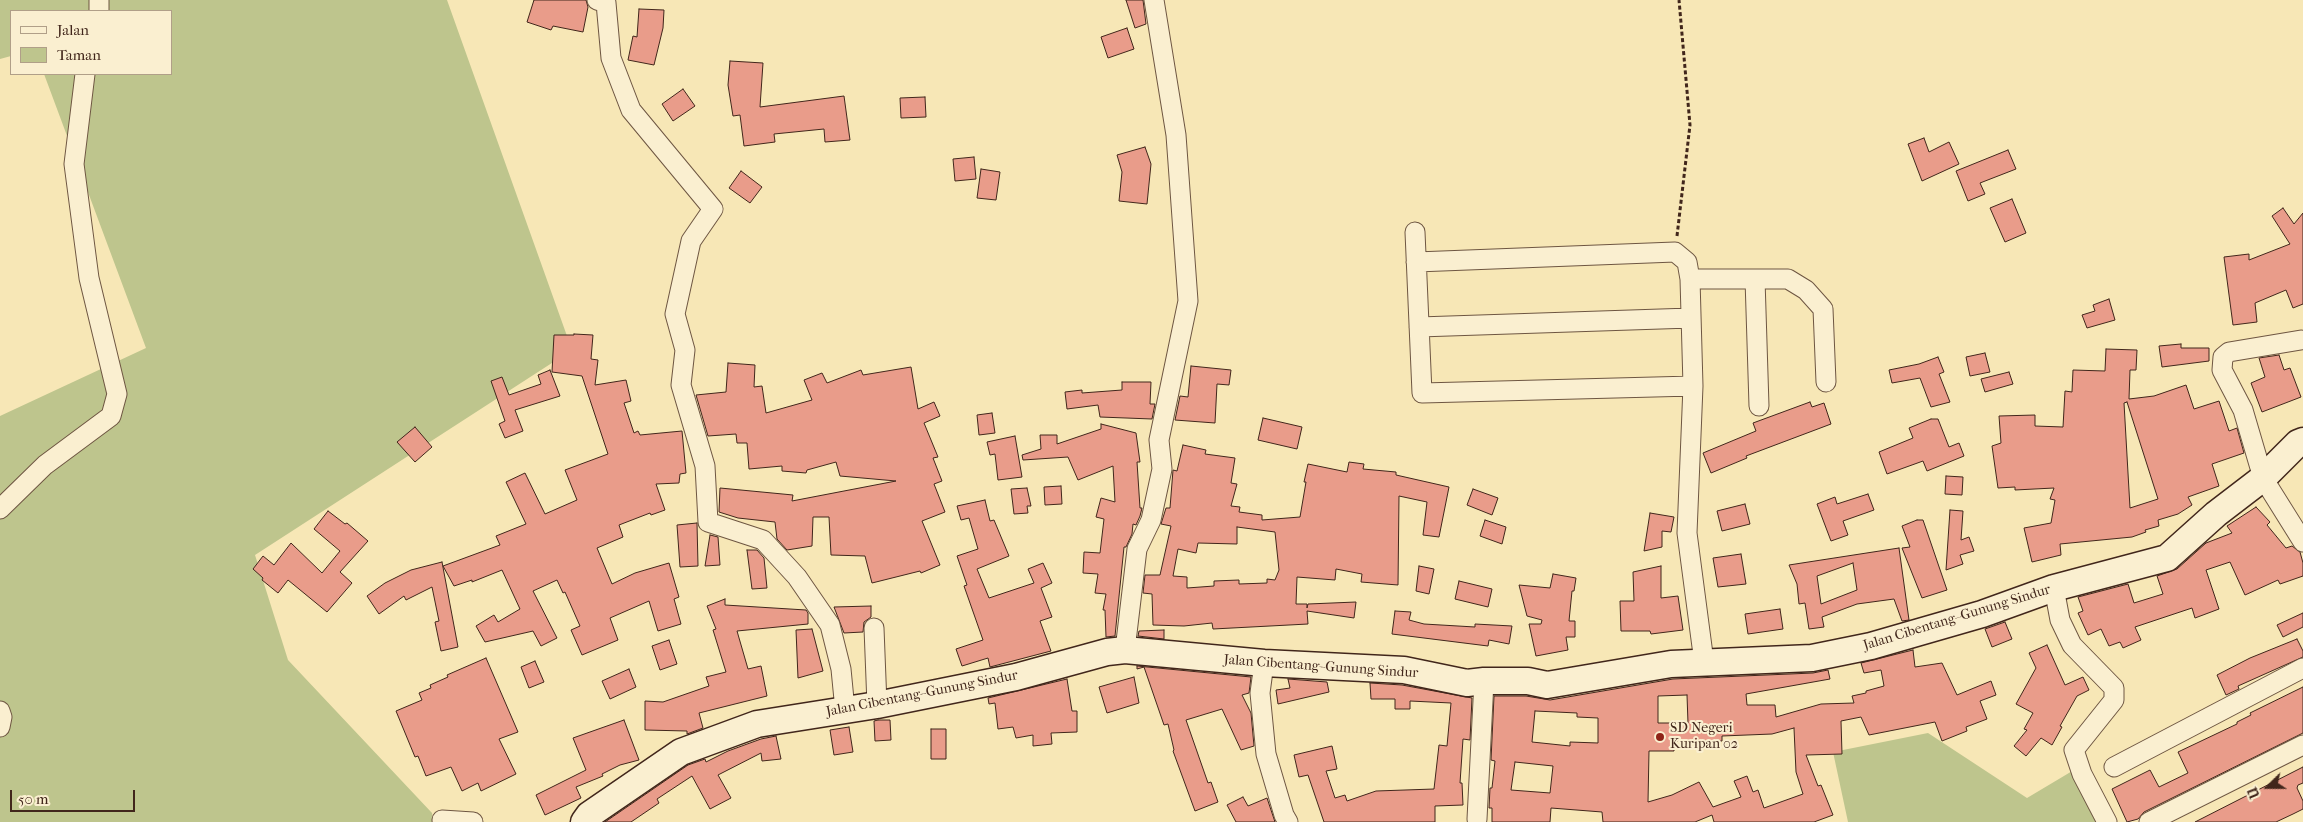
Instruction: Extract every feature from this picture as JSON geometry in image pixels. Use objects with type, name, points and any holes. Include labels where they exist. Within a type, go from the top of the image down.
[{"type":"street","points":[[597,0],[606,3],[611,58],[630,110],[713,209],[691,241],[675,314],[685,350],[681,384],[705,466],[708,522],[763,540],[797,577],[830,624],[841,669],[845,710]]},
{"type":"street","points":[[1125,650],[1137,549],[1151,520],[1162,469],[1159,440],[1188,301],[1176,135],[1154,0]]},
{"type":"street","points":[[0,510],[45,465],[111,416],[117,394],[89,278],[74,164],[85,75]]},
{"type":"street","points":[[1415,232],[1422,393],[1693,386]]},
{"type":"street","points":[[1416,262],[1675,252],[1687,262],[1690,279],[1693,386],[1687,532],[1704,662]]},
{"type":"street","points":[[1755,278],[1760,406]]},
{"type":"street","points":[[1690,279],[1788,279],[1806,290],[1823,309],[1826,382]]},
{"type":"street","points":[[1419,327],[1691,318]]},
{"type":"street","points":[[2301,340],[2229,352],[2224,357],[2222,370],[2244,410],[2263,478],[2303,542]]},
{"type":"street","name":"Jalan Cibentang–Gunung Sindur","points":[[584,822],[589,815],[681,752],[757,724],[877,705],[1016,677],[1107,652],[1125,650],[1264,663],[1404,670],[1466,683],[1528,681],[1547,685],[1671,664],[1812,658],[1871,646],[1982,614],[2054,588],[2167,558],[2216,514],[2263,478],[2298,442],[2303,441]]},
{"type":"street","points":[[2054,588],[2060,620],[2072,644],[2114,688],[2114,700],[2074,750],[2082,774],[2107,822]]},
{"type":"street","points":[[874,628],[877,705]]},
{"type":"street","points":[[1264,663],[1260,693],[1266,754],[1284,815],[1288,822]]},
{"type":"street","points":[[2114,768],[2303,668]]},
{"type":"street","points":[[1477,819],[1484,681]]},
{"type":"street","points":[[0,711],[2,718],[0,727]]},
{"type":"street","points":[[2149,822],[2303,745]]},
{"type":"street","points":[[442,820],[473,822]]},
{"type":"path","points":[[1675,252],[1690,124],[1679,0]]},
{"type":"green space","points":[[0,0],[447,0],[572,350],[255,555],[288,660],[432,813],[433,822],[0,822],[0,416],[146,348],[44,75],[172,75],[172,10],[10,10],[10,56],[0,59]]},
{"type":"green space","points":[[1928,733],[2027,798],[2079,767],[2096,822],[1848,822],[1833,752]]},
{"type":"building","points":[[534,0],[586,0],[588,7],[583,32],[553,26],[551,30],[527,22]]},
{"type":"building","points":[[1126,0],[1143,0],[1146,24],[1135,28]]},
{"type":"building","points":[[639,9],[664,10],[663,28],[654,65],[628,60],[633,36],[637,37]]},
{"type":"building","points":[[1127,28],[1134,49],[1108,58],[1101,37]]},
{"type":"building","points":[[730,61],[763,63],[760,107],[844,96],[850,140],[825,142],[824,129],[774,134],[775,142],[744,146],[740,115],[733,116],[728,85]]},
{"type":"building","points":[[683,89],[695,106],[673,121],[662,104]]},
{"type":"building","points":[[925,97],[926,117],[901,118],[900,98]]},
{"type":"building","points":[[1924,138],[1929,152],[1949,142],[1959,164],[1922,181],[1908,144]]},
{"type":"building","points":[[1145,147],[1151,164],[1147,204],[1119,201],[1122,172],[1117,155]]},
{"type":"building","points":[[2008,150],[2016,169],[1980,183],[1985,194],[1968,201],[1956,171]]},
{"type":"building","points":[[974,157],[976,179],[955,181],[953,159]]},
{"type":"building","points":[[981,169],[1000,172],[996,200],[977,198]]},
{"type":"building","points":[[741,171],[762,187],[750,203],[729,188]]},
{"type":"building","points":[[2012,199],[2026,233],[2005,242],[1990,208]]},
{"type":"building","points":[[2283,208],[2294,224],[2303,213],[2303,304],[2293,308],[2286,290],[2255,303],[2257,322],[2233,325],[2224,257],[2249,254],[2249,260],[2290,244],[2272,216]]},
{"type":"building","points":[[2109,299],[2115,320],[2087,328],[2082,315],[2095,311],[2093,305]]},
{"type":"building","points":[[554,335],[593,335],[591,359],[598,360],[595,385],[626,380],[631,401],[624,403],[634,433],[638,431],[640,435],[682,431],[686,473],[680,474],[679,483],[656,484],[665,510],[651,515],[650,513],[619,525],[623,537],[597,548],[612,584],[635,573],[669,563],[679,597],[674,599],[681,624],[658,631],[649,601],[610,618],[618,640],[582,655],[571,630],[580,626],[565,592],[563,593],[557,580],[533,591],[557,638],[541,646],[533,631],[485,642],[476,626],[494,615],[498,622],[520,609],[502,570],[472,582],[472,580],[454,586],[443,566],[500,545],[496,536],[526,524],[506,482],[525,473],[545,514],[577,500],[565,470],[608,454],[582,376],[552,372]]},
{"type":"building","points":[[2181,344],[2181,348],[2209,348],[2209,361],[2162,367],[2159,346]]},
{"type":"building","points":[[2106,349],[2137,350],[2136,370],[2130,370],[2129,399],[2154,396],[2186,385],[2194,409],[2219,401],[2229,431],[2237,428],[2244,453],[2212,464],[2219,486],[2188,497],[2192,505],[2178,514],[2158,520],[2159,526],[2145,530],[2146,532],[2132,537],[2060,544],[2061,555],[2032,562],[2024,528],[2051,523],[2055,500],[2050,499],[2054,488],[2015,490],[2015,487],[1998,488],[1992,446],[2001,443],[1999,416],[2035,415],[2035,426],[2063,427],[2065,391],[2072,392],[2073,370],[2105,371]],"holes":[[[2127,402],[2158,499],[2130,508],[2124,403]]]},
{"type":"building","points":[[1985,353],[1990,372],[1970,376],[1966,357]]},
{"type":"building","points":[[2279,355],[2284,370],[2290,368],[2301,397],[2262,412],[2251,383],[2265,377],[2259,358]]},
{"type":"building","points":[[1938,357],[1944,372],[1939,374],[1950,402],[1931,407],[1920,378],[1892,383],[1889,370],[1919,364]]},
{"type":"building","points":[[728,363],[755,365],[754,387],[762,386],[766,413],[812,400],[804,380],[822,373],[827,383],[861,370],[863,375],[911,367],[918,409],[934,402],[940,416],[924,423],[938,457],[933,458],[942,481],[934,484],[945,512],[922,521],[940,565],[921,573],[920,571],[872,583],[865,556],[831,555],[829,517],[813,517],[812,546],[787,550],[777,539],[775,522],[738,518],[719,512],[720,488],[793,495],[792,501],[896,481],[840,476],[836,462],[807,470],[806,473],[782,471],[782,466],[749,469],[747,443],[737,443],[736,434],[708,436],[696,395],[726,392]]},
{"type":"building","points":[[1191,366],[1231,370],[1229,385],[1217,384],[1215,423],[1175,420],[1180,396],[1188,397]]},
{"type":"building","points":[[550,370],[560,396],[515,410],[523,431],[505,438],[499,424],[505,421],[491,381],[502,377],[509,395],[541,384],[538,375]]},
{"type":"building","points":[[2009,372],[2013,384],[1985,392],[1981,379]]},
{"type":"building","points":[[1122,382],[1151,382],[1150,404],[1155,404],[1152,419],[1100,417],[1098,405],[1067,409],[1065,392],[1082,390],[1082,393],[1122,390]]},
{"type":"building","points":[[1810,402],[1812,407],[1824,403],[1831,424],[1746,456],[1747,458],[1711,473],[1703,453],[1756,431],[1753,423]]},
{"type":"building","points":[[992,413],[995,433],[979,435],[977,415]]},
{"type":"building","points":[[1263,418],[1302,427],[1297,449],[1258,440]]},
{"type":"building","points":[[1931,419],[1938,419],[1949,447],[1959,443],[1964,456],[1927,471],[1923,461],[1887,474],[1879,452],[1913,438],[1909,428]]},
{"type":"building","points":[[1101,424],[1136,433],[1140,462],[1137,462],[1140,508],[1142,508],[1136,525],[1133,524],[1132,534],[1126,547],[1124,547],[1115,636],[1106,637],[1105,610],[1103,610],[1106,594],[1095,593],[1098,574],[1083,573],[1084,552],[1100,553],[1104,519],[1096,517],[1101,498],[1115,502],[1113,466],[1078,480],[1068,457],[1023,460],[1022,455],[1041,449],[1040,435],[1057,435],[1057,444],[1101,429]]},
{"type":"building","points":[[415,427],[432,447],[415,462],[397,442]]},
{"type":"building","points":[[1015,436],[1022,477],[998,480],[995,454],[990,455],[987,442]]},
{"type":"building","points":[[1183,445],[1206,450],[1205,454],[1235,458],[1231,483],[1237,484],[1231,506],[1240,507],[1239,512],[1262,515],[1262,520],[1300,517],[1308,464],[1347,472],[1349,462],[1364,464],[1363,469],[1396,472],[1396,475],[1449,487],[1439,537],[1423,535],[1427,502],[1399,496],[1398,585],[1361,582],[1362,574],[1336,569],[1335,580],[1297,577],[1296,604],[1307,604],[1307,608],[1308,604],[1356,602],[1354,618],[1307,611],[1308,624],[1213,629],[1212,623],[1184,626],[1153,625],[1152,594],[1143,593],[1145,575],[1160,575],[1171,526],[1161,524],[1166,508],[1170,508],[1173,470],[1177,471]],"holes":[[[1237,527],[1275,532],[1279,570],[1275,580],[1267,579],[1267,583],[1239,584],[1239,580],[1214,581],[1214,586],[1187,588],[1187,577],[1173,576],[1178,549],[1196,553],[1198,543],[1237,544]]]},
{"type":"building","points":[[1946,476],[1963,477],[1962,495],[1945,494]]},
{"type":"building","points":[[1061,486],[1062,504],[1045,505],[1044,487]]},
{"type":"building","points":[[1027,488],[1031,506],[1027,506],[1028,513],[1014,514],[1011,489]]},
{"type":"building","points":[[1473,489],[1498,498],[1492,515],[1467,505]]},
{"type":"building","points":[[1868,494],[1874,510],[1843,521],[1848,535],[1831,541],[1817,504],[1835,497],[1837,504]]},
{"type":"building","points":[[985,500],[990,521],[994,520],[1009,556],[977,569],[989,598],[1034,583],[1028,569],[1043,563],[1052,583],[1041,588],[1052,617],[1040,621],[1051,651],[990,667],[988,658],[962,666],[956,649],[983,640],[964,586],[967,585],[957,556],[978,549],[969,518],[961,520],[957,506]]},
{"type":"building","points":[[1745,504],[1750,524],[1722,531],[1717,511]]},
{"type":"building","points":[[2256,507],[2270,522],[2267,525],[2286,548],[2292,546],[2300,552],[2303,563],[2303,576],[2280,584],[2278,580],[2245,595],[2230,562],[2206,570],[2219,609],[2195,618],[2192,608],[2135,627],[2141,640],[2123,648],[2120,642],[2109,646],[2101,629],[2088,635],[2078,613],[2083,611],[2078,597],[2128,584],[2134,603],[2163,594],[2157,576],[2177,569],[2206,543],[2232,533],[2227,526]]},
{"type":"building","points":[[1950,510],[1963,511],[1961,540],[1969,537],[1974,551],[1960,555],[1963,564],[1946,570]]},
{"type":"building","points":[[328,511],[345,524],[347,523],[368,541],[340,572],[352,583],[327,612],[288,580],[278,593],[262,580],[263,578],[253,569],[263,556],[274,565],[291,543],[322,573],[340,551],[314,529]]},
{"type":"building","points":[[1650,513],[1674,517],[1671,532],[1662,531],[1662,547],[1644,551]]},
{"type":"building","points":[[1485,520],[1506,527],[1502,544],[1480,536]]},
{"type":"building","points":[[1917,520],[1923,520],[1947,590],[1922,598],[1902,548],[1910,547],[1902,526]]},
{"type":"building","points":[[697,523],[698,566],[680,567],[677,525]]},
{"type":"building","points":[[710,535],[718,537],[720,565],[705,566]]},
{"type":"building","points":[[1899,548],[1909,620],[1902,621],[1894,599],[1857,604],[1822,617],[1824,627],[1809,629],[1805,603],[1799,604],[1797,584],[1789,565]],"holes":[[[1853,563],[1857,590],[1821,604],[1817,576]]]},
{"type":"building","points":[[747,550],[757,550],[764,558],[767,588],[752,589]]},
{"type":"building","points":[[1741,554],[1746,584],[1718,587],[1713,558]]},
{"type":"building","points":[[442,562],[458,647],[441,651],[435,622],[439,621],[432,587],[406,600],[404,596],[379,614],[367,596],[385,583],[411,570]]},
{"type":"building","points":[[1419,566],[1434,569],[1429,594],[1416,591]]},
{"type":"building","points":[[1661,566],[1661,598],[1678,596],[1683,630],[1651,634],[1650,631],[1621,631],[1620,601],[1634,601],[1633,572]]},
{"type":"building","points":[[1553,574],[1576,578],[1574,591],[1572,591],[1569,621],[1575,621],[1575,637],[1566,637],[1568,650],[1536,656],[1529,624],[1541,624],[1542,620],[1527,616],[1519,585],[1550,588]]},
{"type":"building","points":[[1459,581],[1492,589],[1488,607],[1455,599]]},
{"type":"building","points":[[725,599],[725,605],[806,610],[808,613],[808,624],[737,631],[748,669],[761,666],[767,696],[699,713],[703,728],[687,734],[687,731],[645,730],[645,701],[663,702],[709,686],[706,677],[726,672],[713,630],[716,629],[707,606]]},
{"type":"building","points":[[871,606],[871,617],[864,622],[863,632],[844,633],[834,607]]},
{"type":"building","points":[[1780,609],[1783,629],[1748,634],[1745,614]]},
{"type":"building","points":[[1395,611],[1411,612],[1409,620],[1424,624],[1475,627],[1475,624],[1512,626],[1509,644],[1489,640],[1488,646],[1392,634]]},
{"type":"building","points":[[2303,613],[2303,627],[2283,637],[2277,625]]},
{"type":"building","points":[[2005,622],[2012,639],[1992,647],[1985,629]]},
{"type":"building","points":[[812,629],[823,671],[798,678],[796,630]]},
{"type":"building","points":[[1164,630],[1164,639],[1138,636],[1139,631]]},
{"type":"building","points":[[2297,639],[2303,651],[2303,657],[2238,686],[2239,689],[2226,695],[2217,675],[2250,658]]},
{"type":"building","points":[[669,640],[677,664],[660,670],[652,646]]},
{"type":"building","points":[[2047,645],[2065,685],[2083,677],[2089,690],[2077,696],[2060,726],[2062,727],[2052,745],[2041,738],[2026,756],[2014,746],[2027,730],[2024,729],[2033,713],[2016,704],[2036,668],[2029,653]]},
{"type":"building","points":[[1913,650],[1915,667],[1942,663],[1957,695],[1991,681],[1996,695],[1980,701],[1987,719],[1966,727],[1967,731],[1942,741],[1935,722],[1869,735],[1861,717],[1841,721],[1842,754],[1806,755],[1818,786],[1821,785],[1833,815],[1814,822],[1714,822],[1712,815],[1695,822],[1603,822],[1602,812],[1551,808],[1550,822],[1492,822],[1492,808],[1489,808],[1490,788],[1492,788],[1495,761],[1491,760],[1494,696],[1526,696],[1550,700],[1673,679],[1813,673],[1828,670],[1830,679],[1746,694],[1747,705],[1775,705],[1776,717],[1821,704],[1854,703],[1852,696],[1884,686],[1881,670],[1864,673],[1861,663]],"holes":[[[1687,695],[1688,723],[1658,723],[1658,696]],[[1535,711],[1577,713],[1577,717],[1598,718],[1598,743],[1570,742],[1570,746],[1532,742]],[[1794,728],[1796,772],[1803,794],[1764,808],[1758,790],[1753,792],[1747,776],[1734,781],[1741,797],[1713,807],[1699,782],[1672,795],[1648,802],[1649,751],[1674,751],[1674,741],[1722,741],[1722,736],[1772,734]],[[1515,762],[1553,766],[1550,793],[1511,790]]]},
{"type":"building","points":[[486,658],[518,732],[499,739],[516,774],[481,791],[478,783],[462,791],[451,767],[426,776],[418,756],[415,757],[396,711],[422,700],[419,693],[431,688],[430,685],[448,677],[447,675]]},
{"type":"building","points":[[535,661],[544,682],[529,688],[521,667]]},
{"type":"building","points":[[1137,666],[1251,677],[1249,693],[1242,695],[1251,713],[1254,746],[1241,750],[1222,709],[1186,720],[1208,783],[1211,782],[1218,802],[1195,811],[1173,751],[1168,724],[1164,725],[1144,667],[1137,669]]},
{"type":"building","points":[[629,669],[636,687],[610,699],[602,681]]},
{"type":"building","points":[[1134,677],[1139,703],[1107,713],[1099,687]]},
{"type":"building","points":[[1067,679],[1072,711],[1077,711],[1077,732],[1051,733],[1052,744],[1033,746],[1033,735],[1016,738],[1013,727],[998,729],[995,703],[989,704],[988,698]]},
{"type":"building","points":[[1288,679],[1327,682],[1329,692],[1278,704],[1276,690],[1290,688]]},
{"type":"building","points":[[1370,683],[1402,685],[1472,698],[1470,740],[1463,739],[1460,783],[1462,783],[1463,805],[1435,806],[1435,822],[1324,822],[1308,775],[1299,777],[1294,755],[1332,746],[1337,769],[1326,771],[1335,798],[1345,795],[1347,801],[1376,791],[1434,789],[1439,745],[1447,746],[1451,703],[1410,701],[1410,709],[1395,709],[1395,699],[1371,699]]},
{"type":"building","points":[[2303,687],[2303,733],[2144,812],[2138,819],[2127,822],[2112,789],[2150,770],[2159,787],[2188,773],[2178,752],[2237,724],[2237,722],[2251,715],[2250,713]]},
{"type":"building","points":[[624,720],[639,760],[620,765],[602,774],[603,776],[576,787],[581,798],[545,815],[536,795],[586,770],[573,738]]},
{"type":"building","points":[[890,720],[891,740],[875,741],[874,721]]},
{"type":"building","points":[[849,727],[853,752],[834,755],[830,730]]},
{"type":"building","points":[[931,729],[946,729],[946,759],[931,759]]},
{"type":"building","points":[[776,736],[781,759],[762,761],[761,753],[718,775],[731,798],[710,809],[692,776],[657,799],[659,803],[631,822],[605,822],[688,765],[705,759],[706,762],[728,751],[761,739]]},
{"type":"building","points":[[2303,767],[2303,783],[2298,785],[2297,788],[2303,801],[2303,809],[2276,822],[2195,822]]},
{"type":"building","points":[[1243,797],[1248,806],[1267,798],[1275,822],[1236,822],[1227,805]]},
{"type":"place","name":"SD Negeri Kuripan 02","points":[[1660,737]]}]
